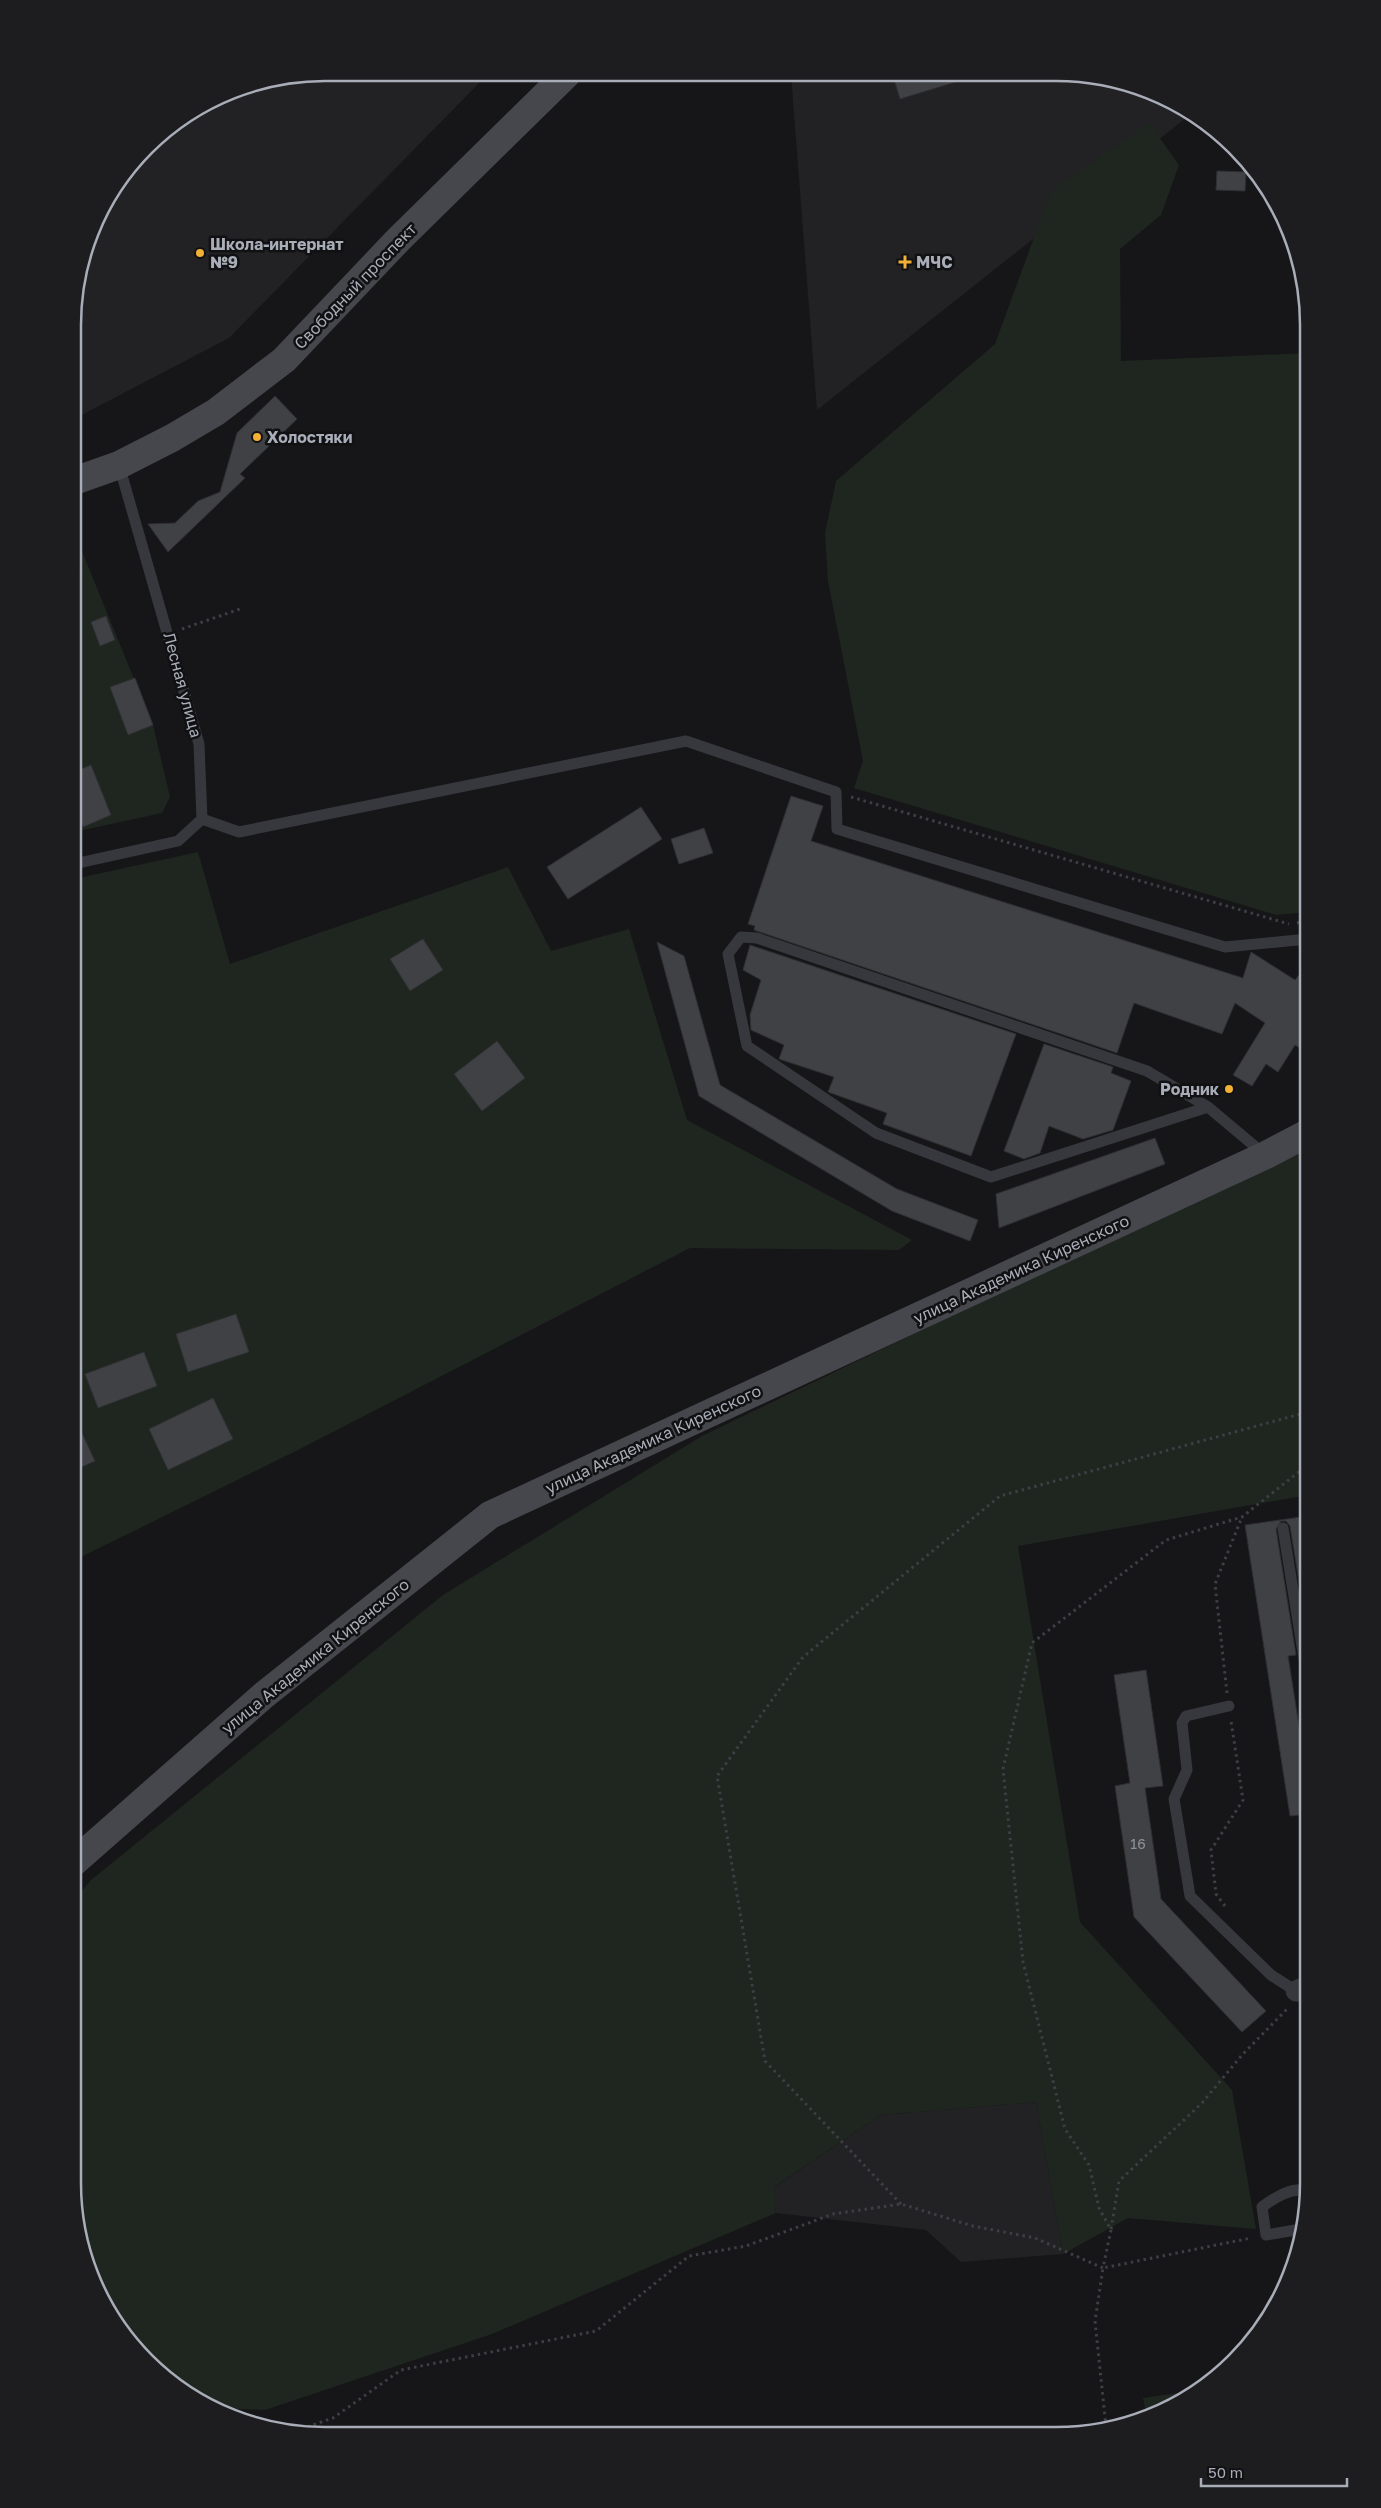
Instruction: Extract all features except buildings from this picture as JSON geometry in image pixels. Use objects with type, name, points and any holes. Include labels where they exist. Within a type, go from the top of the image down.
[{"type":"main road","name":"Свободный проспект","points":[[119,465],[216,412],[284,360],[398,240],[560,81]]},
{"type":"main road","points":[[81,479],[119,465]]},
{"type":"main road","name":"улица Академика Киренского","points":[[81,1856],[264,1695],[490,1515],[1266,1155],[1300,1137]]},
{"type":"street","points":[[81,471],[119,465]]},
{"type":"lane","name":"Лесная улица","points":[[119,465],[169,633],[199,744],[202,819]]},
{"type":"lane","points":[[81,862],[178,841],[202,819],[239,832],[686,741],[836,792],[837,829],[1225,947],[1300,940]]},
{"type":"lane","points":[[1208,1107],[990,1177],[876,1133],[747,1046],[728,954],[741,938],[757,938],[1147,1071],[1208,1107],[1266,1155]]},
{"type":"lane","points":[[1283,1528],[1300,1633]]},
{"type":"lane","points":[[1229,1706],[1186,1716],[1182,1723],[1187,1770],[1174,1799],[1190,1896],[1271,1974],[1300,1988]]},
{"type":"lane","points":[[1295,2230],[1266,2235],[1262,2207],[1278,2195],[1300,2191]]},
{"type":"path","points":[[169,633],[240,609]]},
{"type":"path","points":[[836,792],[1289,924],[1300,922]]},
{"type":"path","points":[[901,2204],[765,2061],[717,1776],[803,1657],[1000,1496],[1300,1414]]},
{"type":"path","points":[[1111,2230],[1098,2208],[1089,2165],[1065,2129],[1023,1962],[1003,1769],[1032,1643],[1166,1540],[1242,1517],[1300,1471]]},
{"type":"path","points":[[1227,1910],[1216,1894],[1211,1850],[1243,1800],[1229,1706],[1215,1584],[1242,1517]]},
{"type":"path","points":[[1105,2422],[1095,2321],[1119,2181],[1202,2103],[1242,2054],[1289,2006],[1300,1992]]},
{"type":"path","points":[[309,2426],[333,2418],[401,2370],[596,2331],[689,2256],[746,2246],[833,2214],[901,2204],[972,2226],[1035,2238],[1103,2268],[1266,2235]]},
{"type":"shaded area","name":"Школа-интернат №9","points":[[325,81],[481,81],[229,338],[81,415],[81,325],[86,277],[94,247],[106,217],[122,190],[142,164],[164,142],[203,114],[247,94],[277,86]]},
{"type":"shaded area","name":"МЧС","points":[[791,81],[1056,81],[1088,83],[1134,94],[1164,106],[1185,119],[817,410]]},
{"type":"shaded area","points":[[1149,123],[1179,165],[1161,215],[1120,249],[1121,361],[1300,353],[1300,913],[1276,915],[854,788],[863,761],[828,581],[825,533],[836,481],[995,344],[1051,191]]},
{"type":"shaded area","points":[[81,549],[153,725],[170,797],[162,813],[81,830]]},
{"type":"shaded area","points":[[198,852],[230,964],[508,867],[551,951],[629,929],[687,1120],[912,1240],[899,1250],[690,1248],[298,1450],[81,1557],[81,877]]},
{"type":"shaded area","points":[[1300,1153],[1300,1496],[1018,1546],[1080,1922],[1232,2090],[1256,2229],[1128,2218],[1063,2254],[1036,2102],[881,2115],[774,2187],[776,2213],[492,2334],[265,2410],[234,2409],[217,2402],[190,2386],[164,2366],[142,2344],[122,2318],[106,2291],[94,2261],[83,2215],[81,2183],[81,1892],[91,1880],[443,1595],[702,1436],[1170,1210]]},
{"type":"shaded area","points":[[1036,2102],[1063,2254],[961,2262],[926,2230],[776,2213],[773,2188],[881,2115]]},
{"type":"shaded area","points":[[1181,2392],[1145,2409],[1143,2398]]},
{"type":"place","name":"Школа-интернат №9","points":[[200,253]]},
{"type":"place","name":"МЧС","points":[[905,262]]},
{"type":"place","name":"Холостяки","points":[[257,437]]},
{"type":"place","name":"Родник","points":[[1229,1089]]}]
